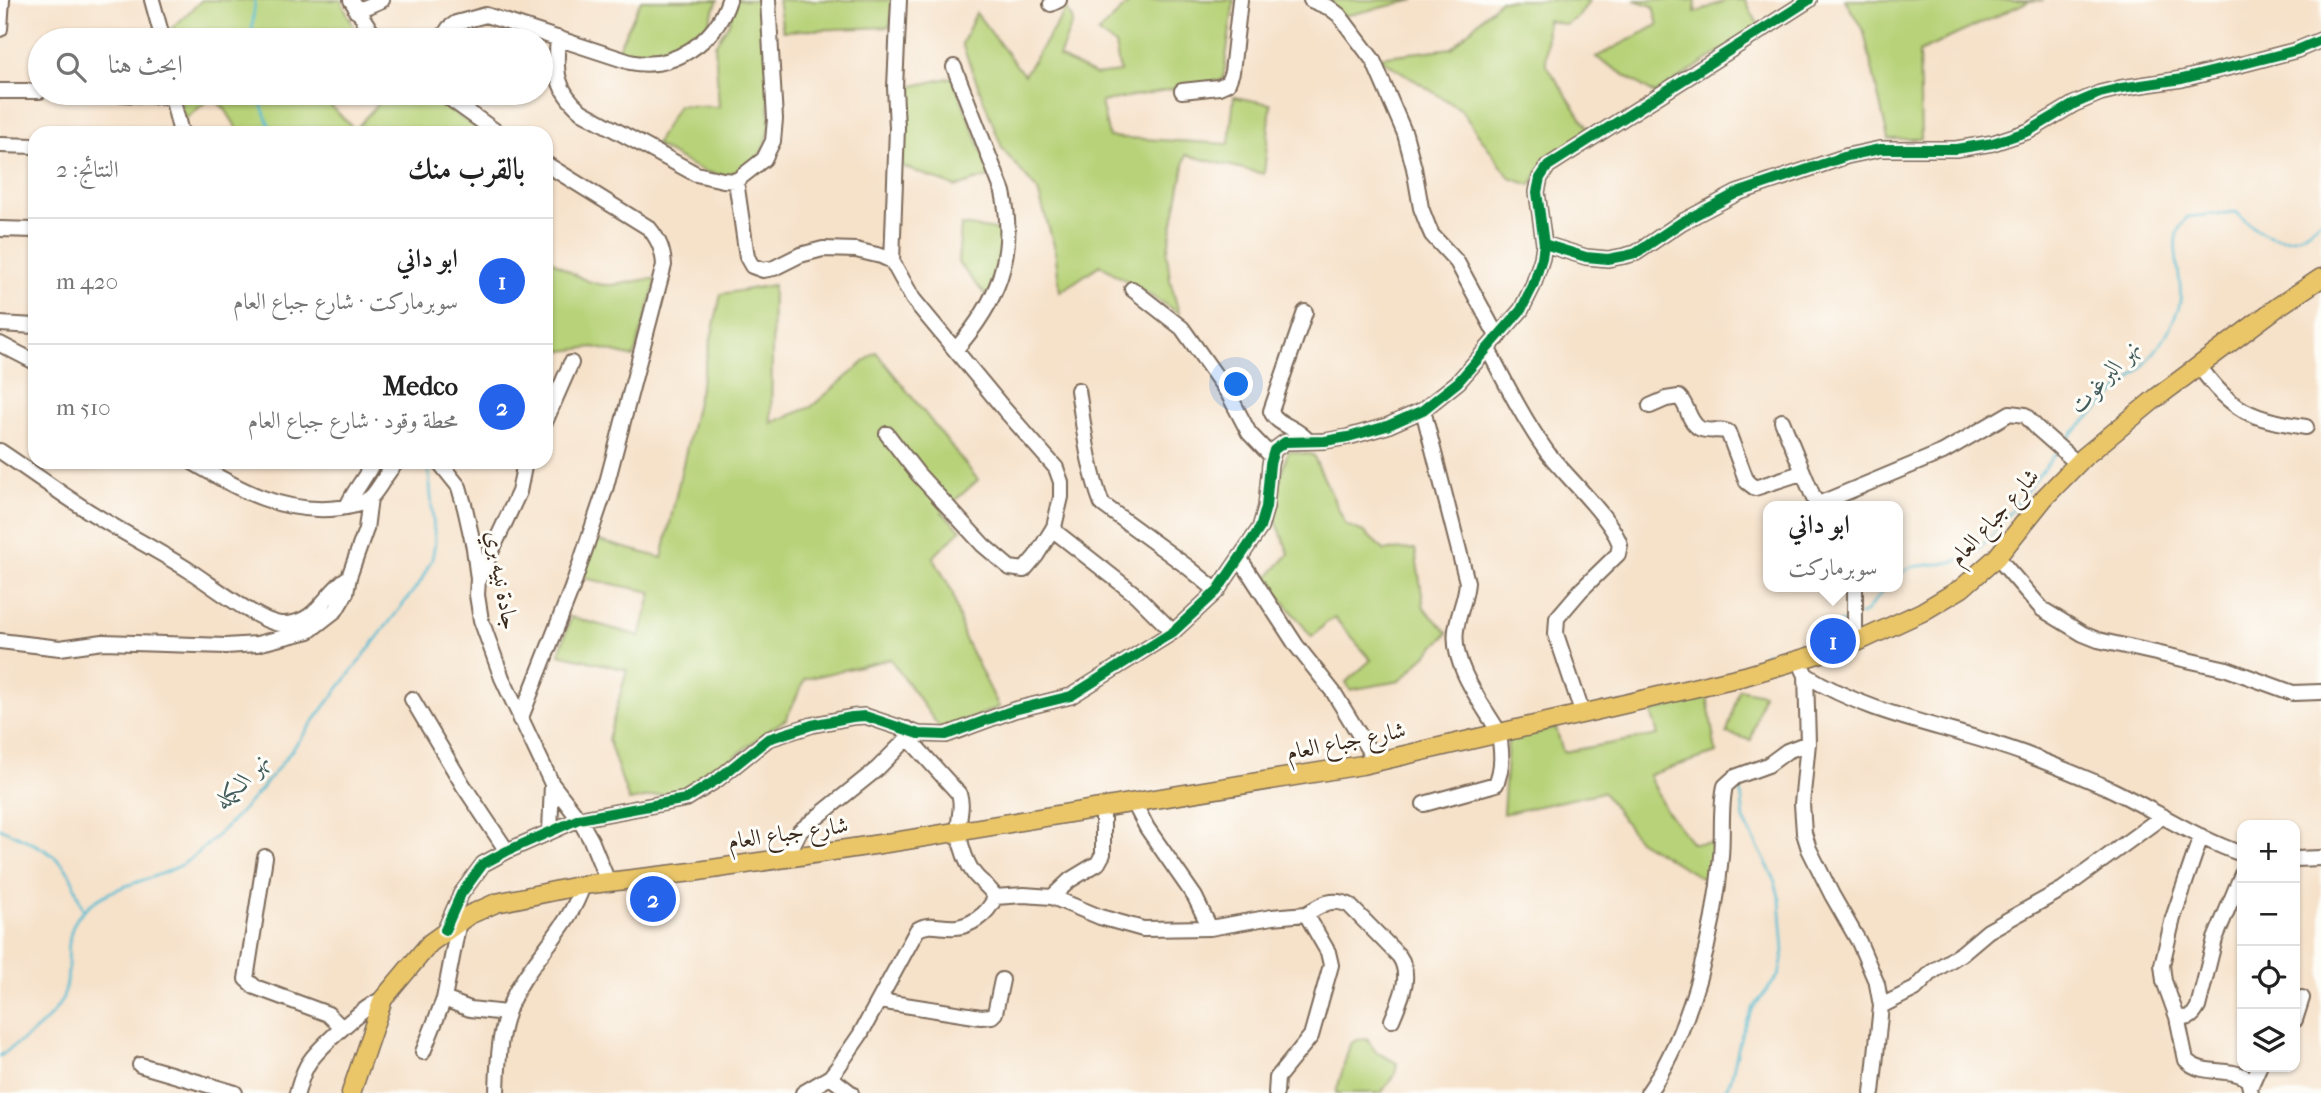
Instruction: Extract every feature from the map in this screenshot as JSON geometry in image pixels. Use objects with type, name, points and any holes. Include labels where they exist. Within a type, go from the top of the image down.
[{"type":"main road","name":"شارع جباع العام","points":[[351,1093],[383,999],[430,943],[452,926],[496,903],[583,885],[958,832],[1376,762],[1803,668],[1855,637],[1922,612],[1962,588],[1997,557],[2045,497],[2071,458],[2321,278]]},
{"type":"street","points":[[0,29],[2,0]]},
{"type":"street","points":[[152,0],[160,28]]},
{"type":"street","points":[[354,5],[372,6],[382,0]]},
{"type":"street","points":[[553,35],[629,62],[653,64],[681,56],[696,47],[718,25],[729,0]]},
{"type":"street","points":[[558,37],[555,64],[557,78],[568,100],[582,112],[696,174],[736,181],[764,159],[773,141],[775,119],[768,0]]},
{"type":"street","points":[[887,434],[949,509],[983,545],[1010,568],[1024,570],[1030,565],[1054,527],[1062,497],[1056,468],[1004,410],[913,299],[892,261],[899,0]]},
{"type":"street","points":[[1182,91],[1219,88],[1228,83],[1232,72],[1240,0]]},
{"type":"street","points":[[1311,0],[1331,8],[1339,15],[1373,60],[1405,134],[1420,208],[1432,235],[1457,262],[1527,422],[1548,453],[1609,525],[1620,545],[1618,554],[1557,618],[1560,650],[1583,715]]},
{"type":"street","points":[[423,1052],[444,999],[452,926],[461,894],[483,864],[579,819],[686,799],[718,779],[768,739],[787,732],[865,716],[908,733],[946,735],[1014,710],[1071,696],[1173,632],[1217,591],[1260,528],[1274,450],[1285,442],[1348,438],[1387,426],[1423,410],[1458,382],[1521,310],[1533,286],[1544,244],[1538,192],[1540,178],[1548,166],[1809,0]]},
{"type":"street","points":[[354,5],[369,28]]},
{"type":"street","points":[[449,28],[456,23],[486,15],[529,28]]},
{"type":"street","points":[[1544,244],[1586,257],[1608,259],[1636,253],[1682,222],[1737,193],[1847,156],[1880,149],[1956,149],[1993,143],[2039,126],[2074,104],[2099,93],[2182,79],[2297,50],[2321,40]]},
{"type":"street","points":[[954,67],[1003,192],[1008,234],[1006,256],[996,291],[978,324],[956,349]]},
{"type":"street","points":[[0,92],[28,91]]},
{"type":"street","points":[[174,105],[179,126]]},
{"type":"street","points":[[459,105],[488,126]]},
{"type":"street","points":[[0,145],[28,146]]},
{"type":"street","points":[[520,720],[572,587],[605,490],[664,265],[663,252],[657,237],[649,228],[553,168]]},
{"type":"street","points":[[736,181],[747,257],[752,266],[763,270],[774,268],[800,255],[823,249],[856,250],[892,261]]},
{"type":"street","points":[[0,229],[28,230]]},
{"type":"street","points":[[1132,289],[1182,328],[1228,393],[1249,433],[1271,456]]},
{"type":"street","points":[[1305,312],[1271,411],[1278,421],[1301,432],[1307,440]]},
{"type":"street","points":[[0,324],[28,326]]},
{"type":"street","points":[[0,344],[28,358]]},
{"type":"street","points":[[553,404],[571,363]]},
{"type":"street","points":[[2199,366],[2219,392],[2249,414],[2263,420],[2306,427]]},
{"type":"street","points":[[1077,390],[1101,504],[1217,591]]},
{"type":"street","points":[[1650,406],[1666,398],[1679,397],[1685,403],[1692,421],[1700,429],[1728,432],[1747,482],[1755,488],[1801,473]]},
{"type":"street","points":[[1423,410],[1467,582],[1456,628],[1455,648],[1463,670],[1500,734],[1503,755],[1496,784],[1424,804]]},
{"type":"street","points":[[1828,501],[1943,452],[2010,413],[2025,415],[2071,458]]},
{"type":"street","points":[[1782,421],[1814,501]]},
{"type":"street","points":[[0,451],[81,507],[274,623],[282,624],[306,618],[323,606],[341,582],[349,577]]},
{"type":"street","points":[[205,469],[246,492],[281,505],[325,510],[347,507],[370,498]]},
{"type":"street","points":[[347,507],[370,469]]},
{"type":"street","points":[[0,641],[60,648],[103,642],[226,646],[257,644],[309,631],[336,610],[346,593],[366,529],[370,498],[391,469]]},
{"type":"street","name":"جادة نبيه بري","points":[[445,469],[459,487],[470,526],[481,620],[502,678],[552,784],[579,819],[600,859],[608,882]]},
{"type":"street","points":[[478,579],[515,503],[525,469]]},
{"type":"street","points":[[1054,527],[1066,541],[1136,594],[1173,632]]},
{"type":"street","points":[[1997,557],[2042,609],[2082,634],[2227,669],[2293,693],[2321,692]]},
{"type":"street","points":[[1240,559],[1296,645],[1334,693],[1376,762]]},
{"type":"street","points":[[1855,637],[1856,592]]},
{"type":"street","points":[[1803,668],[1808,743],[1802,804],[1806,841],[1859,942],[1877,985],[1881,1006],[1872,1093]]},
{"type":"street","points":[[1803,668],[1835,693],[1929,726],[1963,733],[2023,754],[2104,786],[2237,852]]},
{"type":"street","points":[[412,699],[463,785],[507,851]]},
{"type":"street","points":[[908,733],[959,794],[962,801],[958,832],[973,873],[987,885],[995,897]]},
{"type":"street","points":[[786,858],[800,831],[896,753],[908,733]]},
{"type":"street","points":[[1648,1093],[1665,1069],[1681,1035],[1700,970],[1718,883],[1725,786],[1735,777],[1768,765],[1787,751],[1808,743]]},
{"type":"street","name":"جادة نبيه بري","points":[[550,831],[552,784]]},
{"type":"street","points":[[1133,803],[1195,897],[1210,928]]},
{"type":"street","points":[[1052,897],[1070,880],[1098,863],[1103,854],[1103,808]]},
{"type":"street","points":[[1881,1006],[1915,989],[1932,972],[1962,953],[1988,931],[2063,888],[2162,817]]},
{"type":"street","points":[[2201,836],[2168,936],[2162,965],[2164,981],[2177,1017],[2186,1060],[2201,1069],[2242,1075],[2251,1089]]},
{"type":"street","points":[[265,857],[246,979],[255,987],[328,1014],[342,1028]]},
{"type":"street","points":[[2300,859],[2321,858]]},
{"type":"street","points":[[2177,1017],[2188,1019],[2198,1007],[2215,939],[2238,883]]},
{"type":"street","points":[[497,1093],[499,1052],[506,1013],[524,978],[570,918],[583,885]]},
{"type":"street","points":[[995,897],[1052,897],[1100,917],[1143,929],[1210,928],[1306,914],[1327,902],[1340,901],[1349,905],[1405,964],[1406,981],[1392,1020]]},
{"type":"street","points":[[803,1093],[830,1077],[860,1035],[916,930],[929,925],[960,928],[968,925],[989,908],[995,897]]},
{"type":"street","points":[[1276,1093],[1277,1078],[1311,1036],[1331,965],[1328,951],[1306,914]]},
{"type":"street","points":[[879,1001],[981,1017],[992,1016],[1002,980]]},
{"type":"street","points":[[2298,1009],[2302,998]]},
{"type":"street","points":[[297,1093],[309,1062],[342,1028],[372,1003],[383,999]]},
{"type":"street","points":[[444,999],[470,1009],[506,1013]]},
{"type":"street","points":[[140,1065],[235,1093]]},
{"type":"street","points":[[2251,1089],[2257,1072]]},
{"type":"street","points":[[830,1077],[851,1093]]},
{"type":"green space","points":[[202,0],[341,0],[354,28],[172,28]]},
{"type":"green space","points":[[641,0],[718,0],[706,29],[684,47],[665,55],[650,57],[616,53]]},
{"type":"green space","points":[[735,0],[764,0],[770,126],[763,149],[749,166],[729,174],[717,174],[704,171],[655,145],[678,105],[719,107],[715,45],[729,23]]},
{"type":"green space","points":[[778,0],[893,0],[890,27],[783,31]]},
{"type":"green space","points":[[1132,0],[1234,0],[1223,80],[1101,102],[1109,137],[1229,144],[1234,97],[1271,104],[1264,174],[1186,155],[1167,253],[1170,280],[1179,313],[1100,265],[1060,292],[1055,249],[1038,191],[1003,150],[962,44],[976,13],[1024,75],[1067,8],[1073,21],[1059,57],[1095,75],[1120,72],[1115,45],[1098,33]]},
{"type":"green space","points":[[1323,0],[1415,0],[1344,16]]},
{"type":"green space","points":[[1500,0],[1590,0],[1579,16],[1566,25],[1547,20],[1546,64],[1591,133],[1540,169],[1531,185],[1510,178],[1460,109],[1378,57],[1452,48]]},
{"type":"green space","points":[[1634,0],[1696,0],[1695,13],[1727,0],[1745,0],[1759,26],[1655,94],[1596,57],[1658,25],[1653,6]]},
{"type":"green space","points":[[1845,0],[2044,0],[2029,1],[1919,52],[1921,139],[1888,139],[1864,32]]},
{"type":"green space","points":[[953,77],[991,176],[956,187],[902,166],[904,88]]},
{"type":"green space","points":[[181,105],[202,105],[184,120]]},
{"type":"green space","points":[[221,105],[330,105],[351,126],[236,126]]},
{"type":"green space","points":[[377,105],[443,105],[473,126],[358,126]]},
{"type":"green space","points":[[961,225],[1004,231],[999,268],[988,298],[958,263]]},
{"type":"green space","points":[[553,261],[583,279],[599,284],[613,285],[657,279],[634,357],[594,347],[563,351],[553,346]]},
{"type":"green space","points":[[773,285],[771,423],[811,407],[876,352],[978,480],[942,512],[961,530],[933,557],[952,591],[964,637],[999,707],[942,731],[890,659],[805,679],[786,719],[695,788],[629,801],[608,739],[627,670],[559,654],[571,617],[640,636],[652,592],[583,578],[596,540],[662,558],[721,294]]},
{"type":"green space","points":[[1288,451],[1313,455],[1346,525],[1364,532],[1384,550],[1415,549],[1424,608],[1448,633],[1400,681],[1350,690],[1346,682],[1371,660],[1335,618],[1312,637],[1266,579],[1289,554],[1275,518],[1278,487]]},
{"type":"green space","points":[[1739,689],[1763,694],[1751,740],[1727,733]]},
{"type":"green space","points":[[1707,695],[1716,753],[1649,775],[1665,809],[1692,843],[1717,843],[1710,883],[1638,840],[1603,792],[1503,814],[1508,740],[1556,728],[1563,752],[1658,735],[1651,712]]},
{"type":"green space","points":[[1367,1039],[1376,1052],[1397,1063],[1395,1074],[1381,1093],[1336,1093],[1350,1044]]},
{"type":"waterway","name":"نهر الكمله","points":[[252,28],[255,0]]},
{"type":"waterway","name":"نهر الكمله","points":[[262,105],[269,126]]},
{"type":"waterway","name":"نهر البرغوت","points":[[2062,445],[2144,365],[2170,328],[2180,298],[2176,238],[2187,217],[2236,212],[2263,233],[2288,239],[2300,236],[2321,221]]},
{"type":"waterway","name":"نهر البرغوت","points":[[1903,572],[1911,567],[1953,562],[1972,556],[1992,535],[2056,453]]},
{"type":"waterway","name":"نهر الكمله","points":[[0,1056],[26,1038],[57,1008],[66,988],[72,930],[85,909],[111,892],[182,865],[230,823],[276,770],[421,581],[432,559],[435,543],[429,469]]},
{"type":"waterway","name":"نهر البرغوت","points":[[1860,615],[1865,613],[1882,592]]},
{"type":"waterway","name":"نهر البرغوت","points":[[1819,631],[1851,619]]},
{"type":"waterway","name":"نهر البرغوت","points":[[1761,658],[1766,652]]},
{"type":"waterway","name":"نهر البرغوت","points":[[1724,1093],[1731,1079],[1741,1036],[1753,1008],[1779,975],[1784,951],[1780,900],[1774,878],[1744,820],[1741,790]]},
{"type":"waterway","points":[[0,828],[38,846],[63,865],[71,877],[83,909]]},
{"type":"cycle path","points":[[445,930],[461,894],[483,864],[579,819],[686,799],[718,779],[768,739],[812,725],[865,716],[919,734],[946,735],[1014,710],[1071,696],[1173,632],[1217,591],[1260,528],[1266,507],[1274,450],[1285,442],[1325,441],[1348,437],[1387,426],[1423,410],[1458,382],[1521,310],[1533,286],[1542,258],[1544,244],[1537,192],[1540,178],[1548,166],[1809,0]]},
{"type":"cycle path","points":[[1544,244],[1586,257],[1608,259],[1636,253],[1682,222],[1737,193],[1847,156],[1880,149],[1956,149],[1993,143],[2029,131],[2074,104],[2100,93],[2182,79],[2297,50],[2321,40]]},
{"type":"place","name":"ابو داني","points":[[1833,641]]},
{"type":"place","name":"Medco","points":[[653,899]]}]
